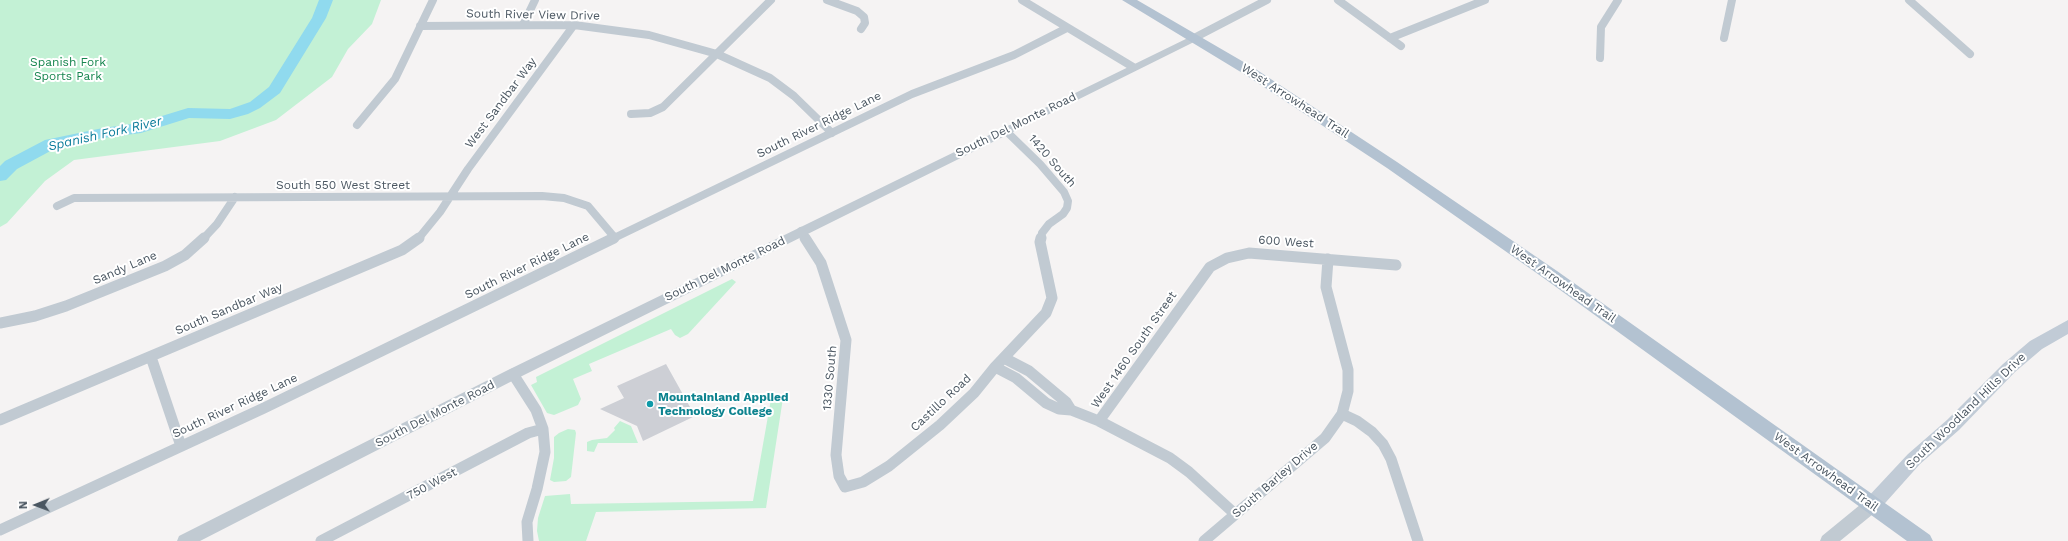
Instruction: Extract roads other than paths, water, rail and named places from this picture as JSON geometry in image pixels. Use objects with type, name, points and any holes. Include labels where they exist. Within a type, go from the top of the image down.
[{"type":"main road","name":"West Arrowhead Trail","points":[[1128,0],[1286,94],[1392,165],[1551,275],[1924,541]]},
{"type":"main road","name":"South Woodland Hills Drive","points":[[1872,504],[1914,459],[1953,425],[2009,368],[2036,345],[2068,326]]},
{"type":"street","points":[[357,125],[395,79],[433,0]]},
{"type":"street","points":[[523,25],[535,0]]},
{"type":"street","points":[[630,114],[650,113],[663,107],[771,0]]},
{"type":"street","points":[[827,0],[857,11],[864,17],[865,23],[861,29]]},
{"type":"street","points":[[1022,0],[1133,67]]},
{"type":"street","name":"South Del Monte Road","points":[[185,541],[513,374],[1004,130],[1194,38],[1267,0]]},
{"type":"street","points":[[1338,0],[1401,46]]},
{"type":"street","points":[[1390,38],[1485,0]]},
{"type":"street","points":[[1600,58],[1599,46],[1601,27],[1618,0]]},
{"type":"street","points":[[1724,38],[1732,0]]},
{"type":"street","points":[[1909,0],[1970,54]]},
{"type":"street","name":"South River View Drive","points":[[420,26],[574,25],[649,35],[717,54],[770,78],[794,96],[832,133]]},
{"type":"street","name":"West Sandbar Way","points":[[450,197],[468,169],[574,25]]},
{"type":"street","name":"South River Ridge Lane","points":[[0,530],[272,404],[912,94],[1014,55],[1067,28]]},
{"type":"street","name":"1420 South","points":[[1004,130],[1025,148],[1040,164],[1064,192],[1068,201],[1067,208],[1063,214],[1046,229],[1040,242],[1043,266],[1052,298]]},
{"type":"street","name":"South 550 West Street","points":[[57,206],[74,198],[542,196],[564,198],[588,206],[615,238]]},
{"type":"street","name":"Sandy Lane","points":[[0,323],[35,316],[66,306],[172,262],[200,243],[217,224],[235,197]]},
{"type":"street","name":"South Sandbar Way","points":[[0,420],[151,358],[402,250],[417,240],[450,197]]},
{"type":"street","name":"1330 South","points":[[801,232],[821,263],[846,340],[836,455],[839,476],[845,487]]},
{"type":"street","name":"600 West","points":[[1190,294],[1210,267],[1227,258],[1249,253],[1396,265]]},
{"type":"street","points":[[1328,259],[1326,287],[1348,370],[1348,390],[1342,414],[1362,425],[1383,444],[1391,460],[1418,541]]},
{"type":"street","name":"West 1460 South Street","points":[[1099,421],[1190,294]]},
{"type":"street","name":"Castillo Road","points":[[845,487],[863,482],[901,457],[940,425],[974,393],[995,367],[1046,313],[1052,298]]},
{"type":"street","points":[[151,358],[181,446]]},
{"type":"street","points":[[1004,358],[1033,374],[1066,402],[1071,410]]},
{"type":"street","points":[[995,367],[1016,378],[1046,403],[1059,409],[1071,410],[1099,421],[1170,458],[1189,472],[1235,514]]},
{"type":"street","points":[[513,374],[536,410],[542,429],[545,452],[537,490],[527,522],[528,541]]},
{"type":"street","name":"South Barley Drive","points":[[1204,541],[1325,438],[1342,414]]},
{"type":"street","name":"750 West","points":[[322,541],[528,433],[542,429]]},
{"type":"street","points":[[1828,541],[1872,504]]},
{"type":"waterway","name":"Spanish Fork River","points":[[0,176],[11,165],[51,144],[103,133],[141,128],[188,113],[230,114],[243,111],[255,105],[275,90],[319,18],[326,0]]},
{"type":"place","name":"Mountainland Applied Technology College","points":[[650,404]]},
{"type":"park label","name":"Spanish Fork Sports Park","points":[[68,69]]}]
